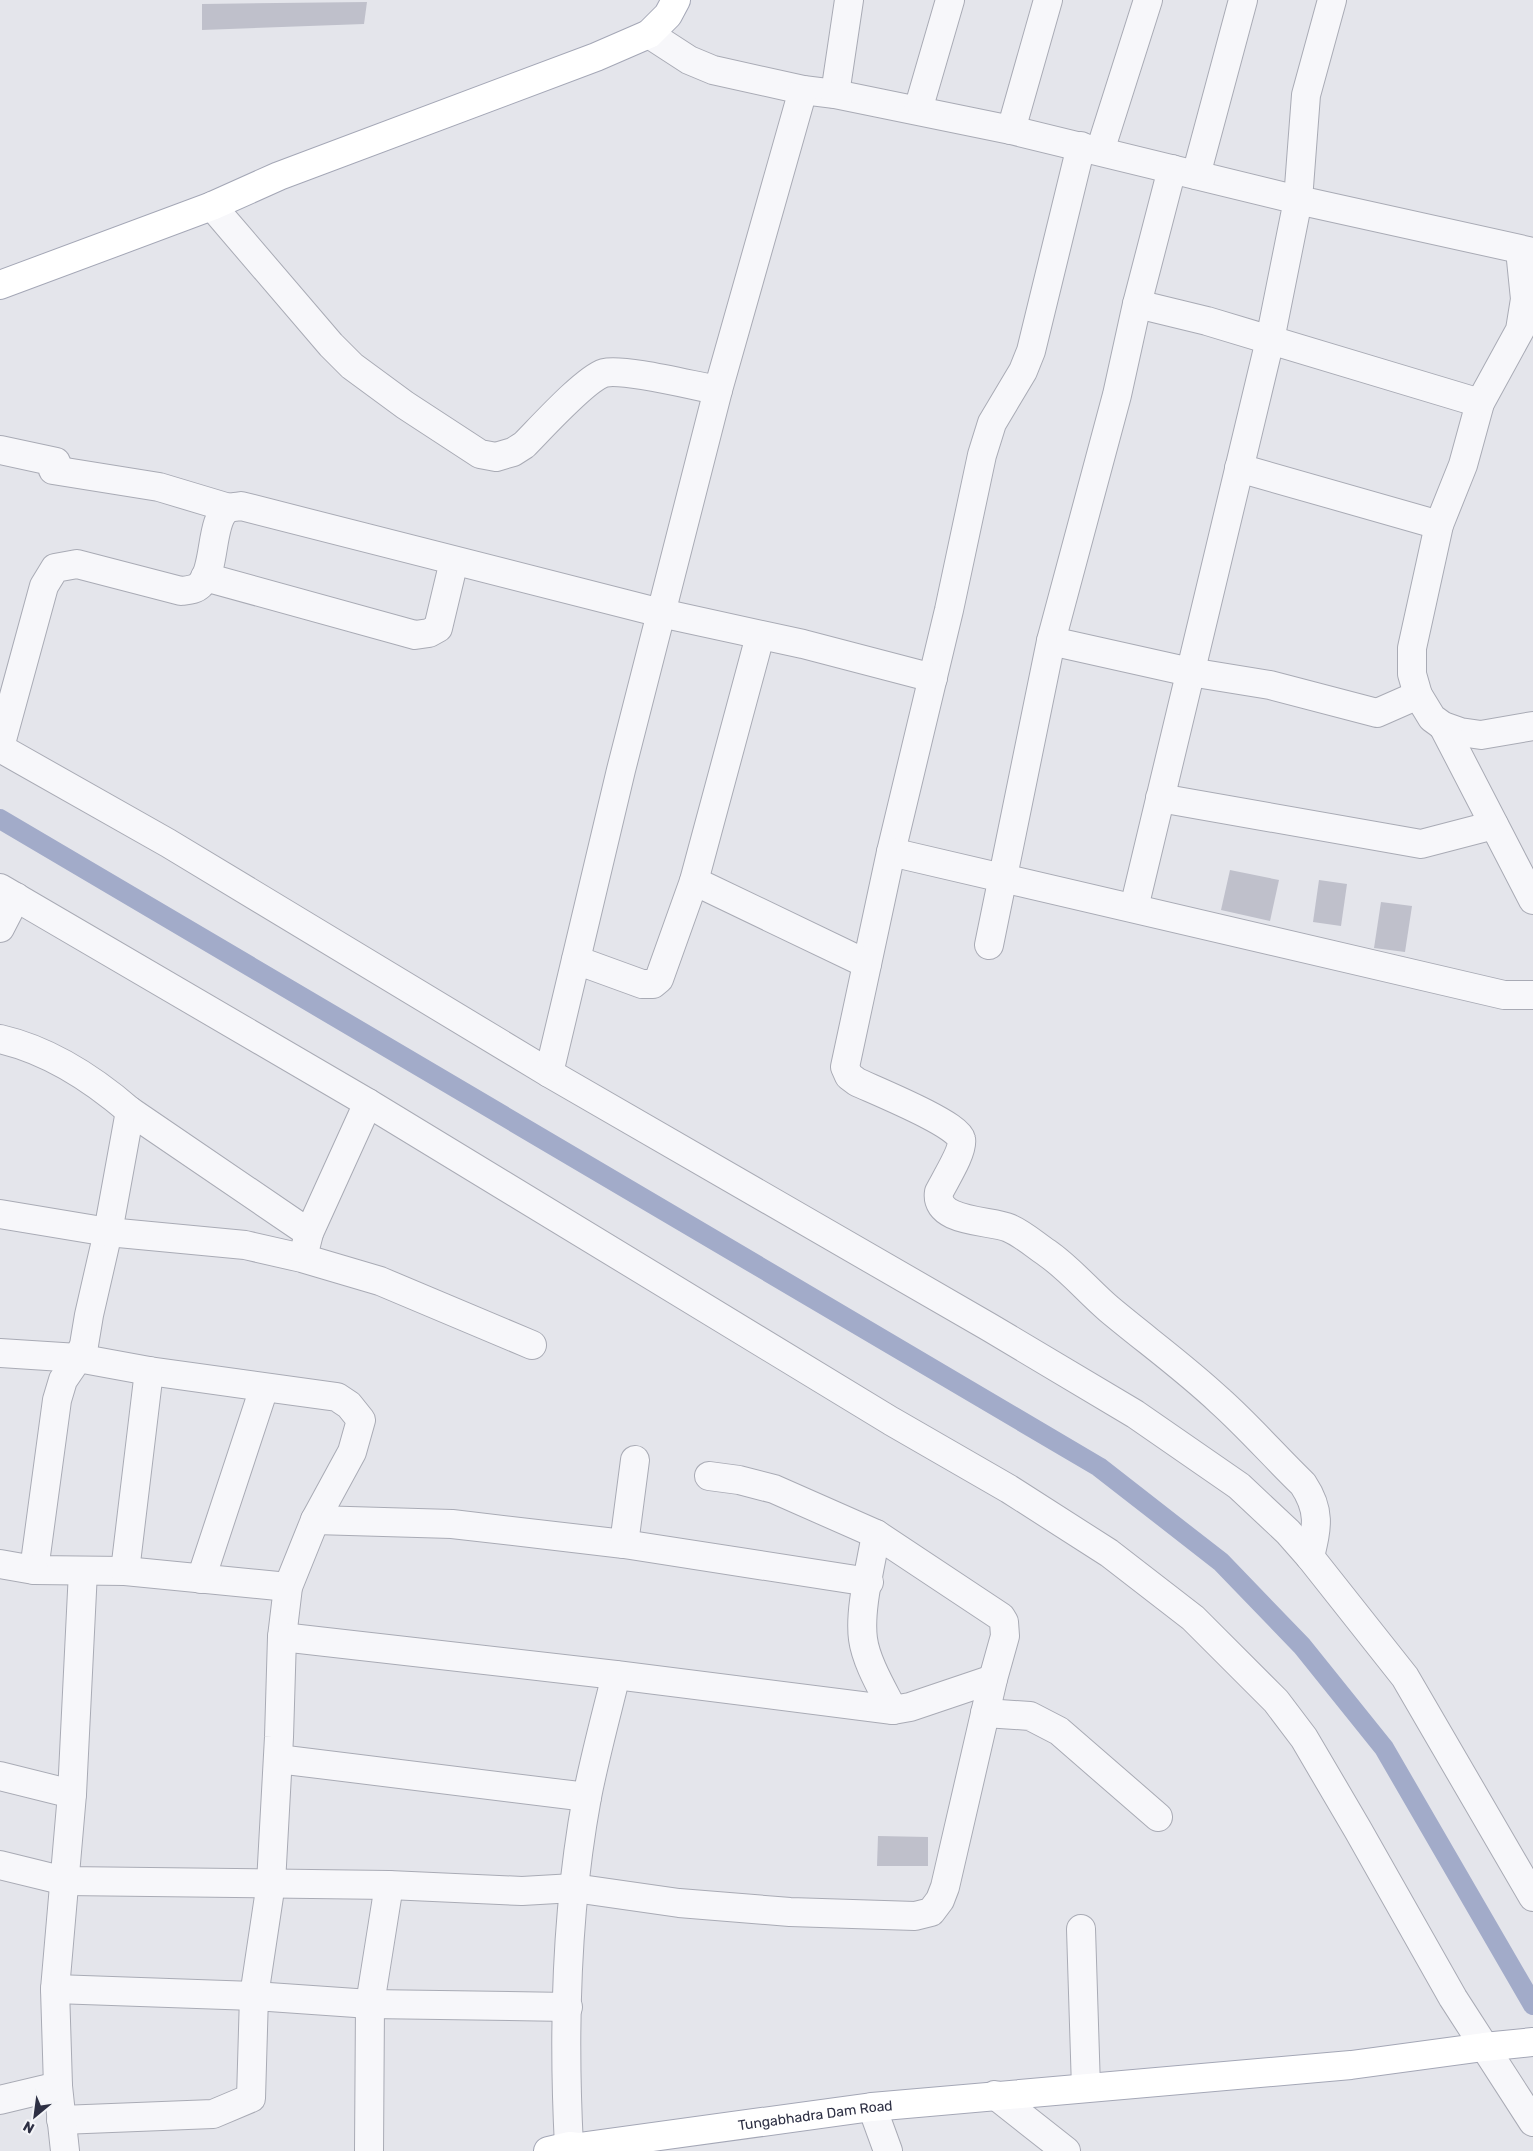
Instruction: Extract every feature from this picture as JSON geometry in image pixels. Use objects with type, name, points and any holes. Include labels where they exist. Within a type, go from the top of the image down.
[{"type":"main road","points":[[0,285],[212,206],[279,176],[596,57],[649,34],[668,15],[676,0]]},
{"type":"main road","name":"Tungabhadra Dam Road","points":[[558,2149],[872,2107],[1351,2065],[1533,2042]]},
{"type":"street","points":[[835,94],[849,0]]},
{"type":"street","points":[[918,110],[950,0]]},
{"type":"street","points":[[1011,130],[1048,0]]},
{"type":"street","points":[[1148,0],[1091,148],[1030,351],[1022,371],[992,423],[982,455],[950,610],[891,852],[845,1067],[849,1076],[857,1082],[945,1124],[959,1134],[962,1140],[961,1148],[939,1192],[938,1199],[942,1206],[950,1212],[973,1222],[1009,1228],[1052,1257],[1100,1302],[1221,1401],[1303,1484],[1311,1496],[1316,1510],[1317,1527],[1310,1557]]},
{"type":"street","points":[[989,945],[1051,641],[1117,395],[1137,304],[1243,0]]},
{"type":"street","points":[[1134,908],[1270,340],[1298,200],[1306,95],[1332,0]]},
{"type":"street","points":[[649,34],[689,60],[713,70],[803,90],[835,94],[1011,130],[1298,200],[1526,251],[1525,299],[1520,330],[1480,404],[1463,465],[1439,525],[1412,648],[1412,674],[1418,695],[1432,718],[1443,726],[1460,732],[1481,735],[1533,726]]},
{"type":"street","points":[[549,1073],[621,770],[718,390],[803,90]]},
{"type":"street","points":[[212,206],[331,345],[352,366],[405,405],[480,454],[496,457],[512,452],[524,445],[589,381],[604,373],[624,372],[718,390]]},
{"type":"street","points":[[1137,304],[1207,321],[1480,404]]},
{"type":"street","points":[[0,450],[55,466],[159,487],[229,508],[241,506],[661,613],[803,644],[933,678]]},
{"type":"street","points":[[1240,468],[1439,525]]},
{"type":"street","points":[[229,508],[224,512],[219,522],[205,577],[200,586],[193,589],[181,591],[77,564],[55,568],[44,586],[0,748],[176,848],[549,1073],[989,1327],[1135,1414],[1238,1486],[1288,1532],[1310,1557],[1405,1677],[1533,1896]]},
{"type":"street","points":[[205,577],[415,635],[429,633],[438,628],[454,561]]},
{"type":"street","points":[[576,960],[642,984],[653,984],[659,979],[694,881],[760,636]]},
{"type":"street","points":[[1051,641],[1190,672],[1270,685],[1377,713],[1418,695]]},
{"type":"street","points":[[1443,726],[1533,900]]},
{"type":"street","points":[[1160,798],[1421,844],[1494,825]]},
{"type":"street","points":[[891,852],[1504,995],[1533,995]]},
{"type":"street","points":[[694,881],[867,964]]},
{"type":"street","points":[[0,928],[8,893],[368,1103],[882,1416],[1056,1519],[1109,1553],[1193,1618],[1276,1701],[1304,1738],[1453,1998],[1493,2046],[1533,2122]]},
{"type":"street","points":[[0,1039],[57,1061],[108,1093],[306,1245],[380,1281],[532,1344]]},
{"type":"street","points":[[306,1245],[368,1103]]},
{"type":"street","points":[[34,1570],[57,1400],[63,1380],[78,1358],[84,1345],[108,1232],[130,1111]]},
{"type":"street","points":[[0,1214],[108,1232],[245,1245],[306,1245]]},
{"type":"street","points":[[0,1353],[78,1358],[149,1371],[337,1398],[349,1405],[361,1420],[352,1452],[315,1520],[288,1587],[282,1636],[271,1883],[254,1996],[251,2098],[212,2114],[61,2120]]},
{"type":"street","points":[[125,1571],[149,1371]]},
{"type":"street","points":[[201,1579],[264,1388]]},
{"type":"street","points":[[624,1544],[635,1460]]},
{"type":"street","points":[[0,1865],[65,1881],[389,1885],[522,1891],[574,1888],[679,1903],[790,1912],[915,1916],[931,1912],[940,1900],[945,1887],[992,1679],[1005,1636],[1002,1617],[876,1534],[774,1489],[739,1480],[709,1476]]},
{"type":"street","points":[[315,1520],[452,1524],[624,1544],[869,1582]]},
{"type":"street","points":[[876,1534],[862,1622],[863,1641],[879,1684],[893,1710]]},
{"type":"street","points":[[0,1564],[34,1570],[125,1571],[288,1587]]},
{"type":"street","points":[[65,2151],[58,2086],[56,1989],[72,1794],[83,1572]]},
{"type":"street","points":[[282,1636],[893,1710],[910,1707],[992,1679]]},
{"type":"street","points":[[558,2149],[567,2105],[568,2007],[574,1888],[587,1797],[616,1675]]},
{"type":"street","points":[[985,1713],[1030,1716],[1059,1732],[1158,1818]]},
{"type":"street","points":[[278,1759],[587,1797]]},
{"type":"street","points":[[0,1776],[72,1794]]},
{"type":"street","points":[[369,2151],[370,2004],[389,1885]]},
{"type":"street","points":[[1081,1929],[1086,2088]]},
{"type":"street","points":[[56,1989],[254,1996],[370,2004],[568,2007]]},
{"type":"street","points":[[0,2100],[58,2086]]},
{"type":"street","points":[[995,2095],[1066,2151]]},
{"type":"street","points":[[872,2107],[888,2151]]},
{"type":"building","points":[[367,2],[364,24],[202,30],[202,4]]},
{"type":"building","points":[[1230,870],[1279,880],[1270,921],[1221,910]]},
{"type":"building","points":[[1319,880],[1347,884],[1341,926],[1313,922]]},
{"type":"building","points":[[1381,902],[1412,906],[1405,952],[1374,948]]},
{"type":"building","points":[[878,1836],[928,1837],[928,1866],[877,1866]]},
{"type":"waterway","points":[[0,819],[1099,1467],[1221,1562],[1302,1646],[1384,1748],[1533,2005]]}]
